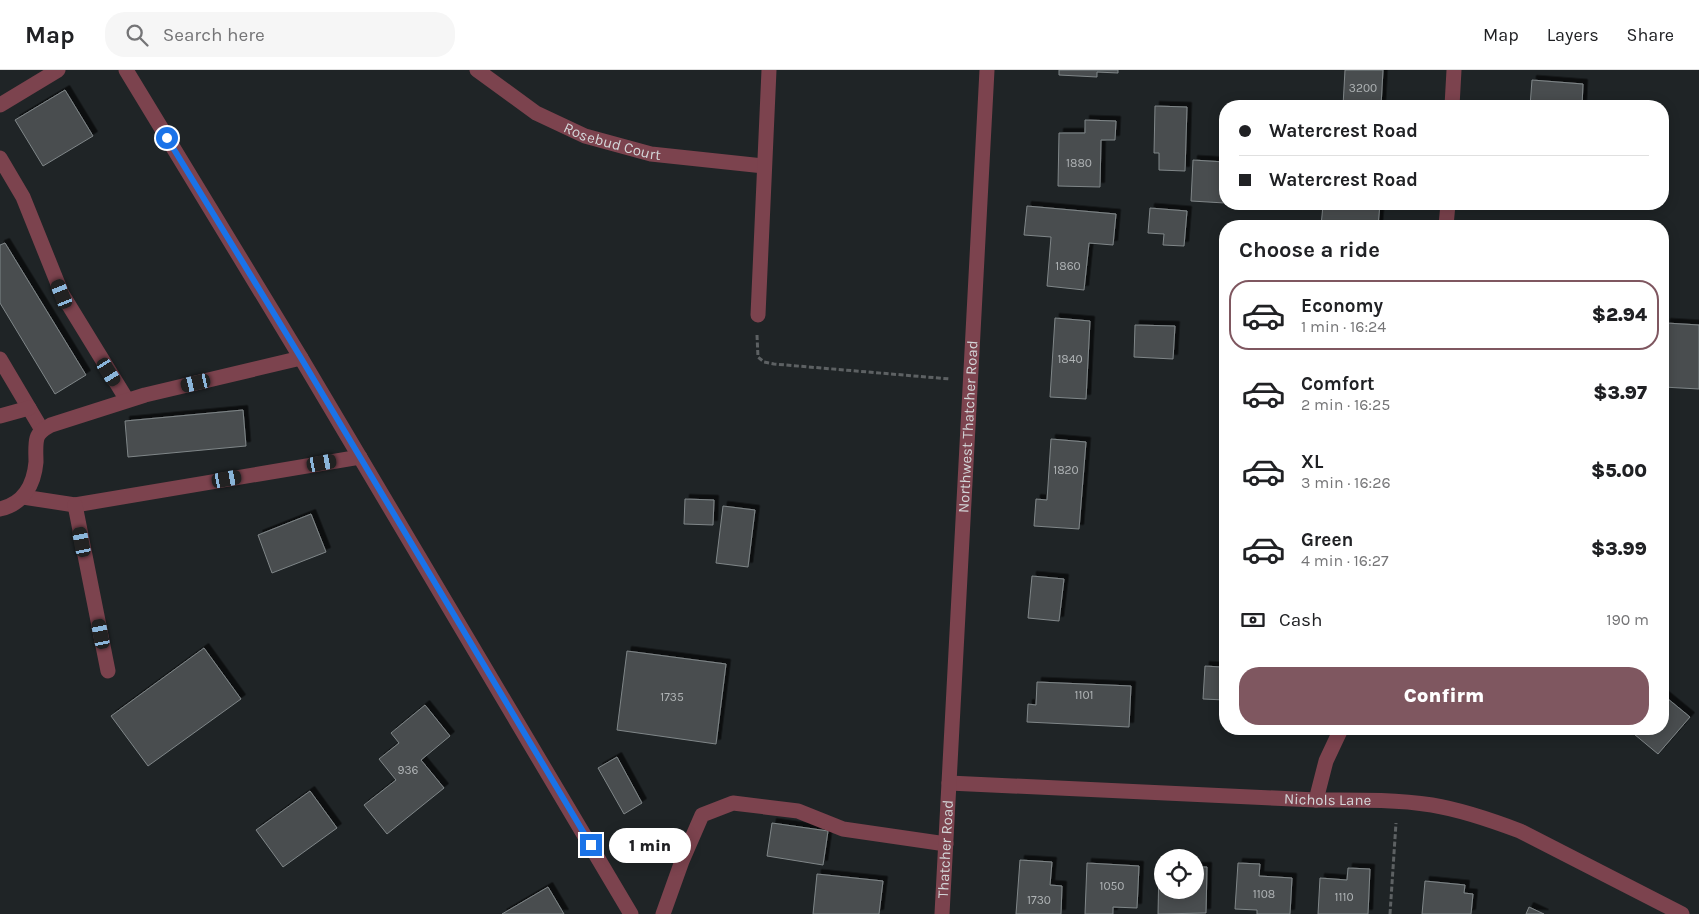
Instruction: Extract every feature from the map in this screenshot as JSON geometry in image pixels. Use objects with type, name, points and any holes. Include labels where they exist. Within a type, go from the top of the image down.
[{"type":"street","points":[[0,105],[58,70]]},
{"type":"street","points":[[126,70],[360,456],[631,914]]},
{"type":"street","name":"Rosebud Court","points":[[478,70],[536,113],[585,136],[651,154],[764,166]]},
{"type":"street","points":[[758,315],[769,70]]},
{"type":"street","name":"Northwest Thatcher Road","points":[[949,783],[987,70]]},
{"type":"street","points":[[1452,100],[1454,70]]},
{"type":"street","points":[[0,158],[23,197],[62,294],[127,400]]},
{"type":"street","points":[[0,509],[8,507],[23,497],[33,480],[36,464],[37,437],[42,430],[62,421],[145,394],[301,358]]},
{"type":"street","points":[[0,359],[42,430]]},
{"type":"street","points":[[0,416],[29,408]]},
{"type":"street","points":[[23,497],[75,505],[360,456]]},
{"type":"street","points":[[75,505],[108,671]]},
{"type":"street","points":[[1316,800],[1326,761],[1338,735]]},
{"type":"street","name":"Nichols Lane","points":[[949,783],[1431,805],[1463,812],[1520,831],[1682,914]]},
{"type":"street","name":"Thatcher Road","points":[[942,914],[949,783]]},
{"type":"street","points":[[663,914],[682,861],[702,815],[733,803],[798,811],[843,829],[946,844]]},
{"type":"path","points":[[758,315],[758,357],[764,362],[970,381]]},
{"type":"path","points":[[1390,914],[1398,802]]},
{"type":"building","points":[[1059,70],[1118,70],[1118,73],[1097,72],[1097,77],[1059,75]]},
{"type":"building","points":[[1345,70],[1383,70],[1381,100],[1343,100]]},
{"type":"building","points":[[1532,80],[1583,84],[1582,100],[1530,100]]},
{"type":"building","points":[[65,90],[93,136],[43,166],[15,120]]},
{"type":"building","points":[[1155,106],[1187,107],[1185,171],[1159,170],[1159,153],[1154,153]]},
{"type":"building","points":[[1085,120],[1116,121],[1115,140],[1101,140],[1100,187],[1058,186],[1059,133],[1085,133]]},
{"type":"building","points":[[1193,160],[1219,162],[1219,203],[1191,201]]},
{"type":"building","points":[[1027,206],[1116,214],[1113,245],[1089,243],[1084,290],[1047,286],[1051,237],[1024,235]]},
{"type":"building","points":[[1150,208],[1187,211],[1184,246],[1163,245],[1164,234],[1148,233]]},
{"type":"building","points":[[1323,210],[1379,210],[1379,220],[1322,220]]},
{"type":"building","points":[[5,243],[86,375],[55,394],[0,303],[0,245]]},
{"type":"building","points":[[1055,318],[1090,321],[1086,399],[1050,397]]},
{"type":"building","points":[[1669,323],[1699,325],[1699,389],[1669,387]]},
{"type":"building","points":[[1135,325],[1175,326],[1173,359],[1134,357]]},
{"type":"building","points":[[243,410],[246,446],[128,457],[125,421]]},
{"type":"building","points":[[1051,439],[1086,442],[1079,529],[1034,526],[1036,499],[1047,500]]},
{"type":"building","points":[[685,499],[714,500],[713,525],[684,524]]},
{"type":"building","points":[[723,506],[755,510],[748,567],[716,563]]},
{"type":"building","points":[[311,514],[326,552],[272,573],[258,535]]},
{"type":"building","points":[[1032,576],[1064,579],[1059,621],[1028,618]]},
{"type":"building","points":[[204,648],[241,699],[148,766],[111,716]]},
{"type":"building","points":[[627,651],[726,664],[716,744],[617,730]]},
{"type":"building","points":[[1205,666],[1219,667],[1219,700],[1203,699]]},
{"type":"building","points":[[1037,682],[1131,686],[1129,727],[1027,722],[1028,704],[1036,705]]},
{"type":"building","points":[[1669,700],[1690,717],[1658,754],[1635,735],[1669,735]]},
{"type":"building","points":[[425,705],[450,736],[421,760],[444,788],[387,834],[364,805],[396,780],[379,759],[399,743],[391,733]]},
{"type":"building","points":[[617,757],[642,803],[624,814],[598,768]]},
{"type":"building","points":[[310,791],[337,828],[283,867],[256,830]]},
{"type":"building","points":[[772,823],[828,831],[823,865],[767,856]]},
{"type":"building","points":[[1020,860],[1052,862],[1050,885],[1062,886],[1061,914],[1016,914]]},
{"type":"building","points":[[1087,863],[1139,866],[1137,908],[1113,907],[1113,914],[1085,914]]},
{"type":"building","points":[[1238,863],[1260,864],[1259,876],[1292,878],[1290,914],[1257,914],[1257,910],[1235,909]]},
{"type":"building","points":[[1204,867],[1207,867],[1206,913],[1158,914],[1158,899],[1204,899]]},
{"type":"building","points":[[1348,868],[1370,869],[1368,914],[1318,914],[1320,878],[1347,880]]},
{"type":"building","points":[[817,874],[883,881],[879,914],[813,914]]},
{"type":"building","points":[[1425,881],[1465,885],[1464,893],[1473,894],[1471,914],[1422,914]]},
{"type":"building","points":[[548,887],[564,914],[502,914]]},
{"type":"building","points":[[1529,907],[1544,914],[1526,914]]},
{"type":"route","points":[[167,138],[301,358],[591,845]]}]
